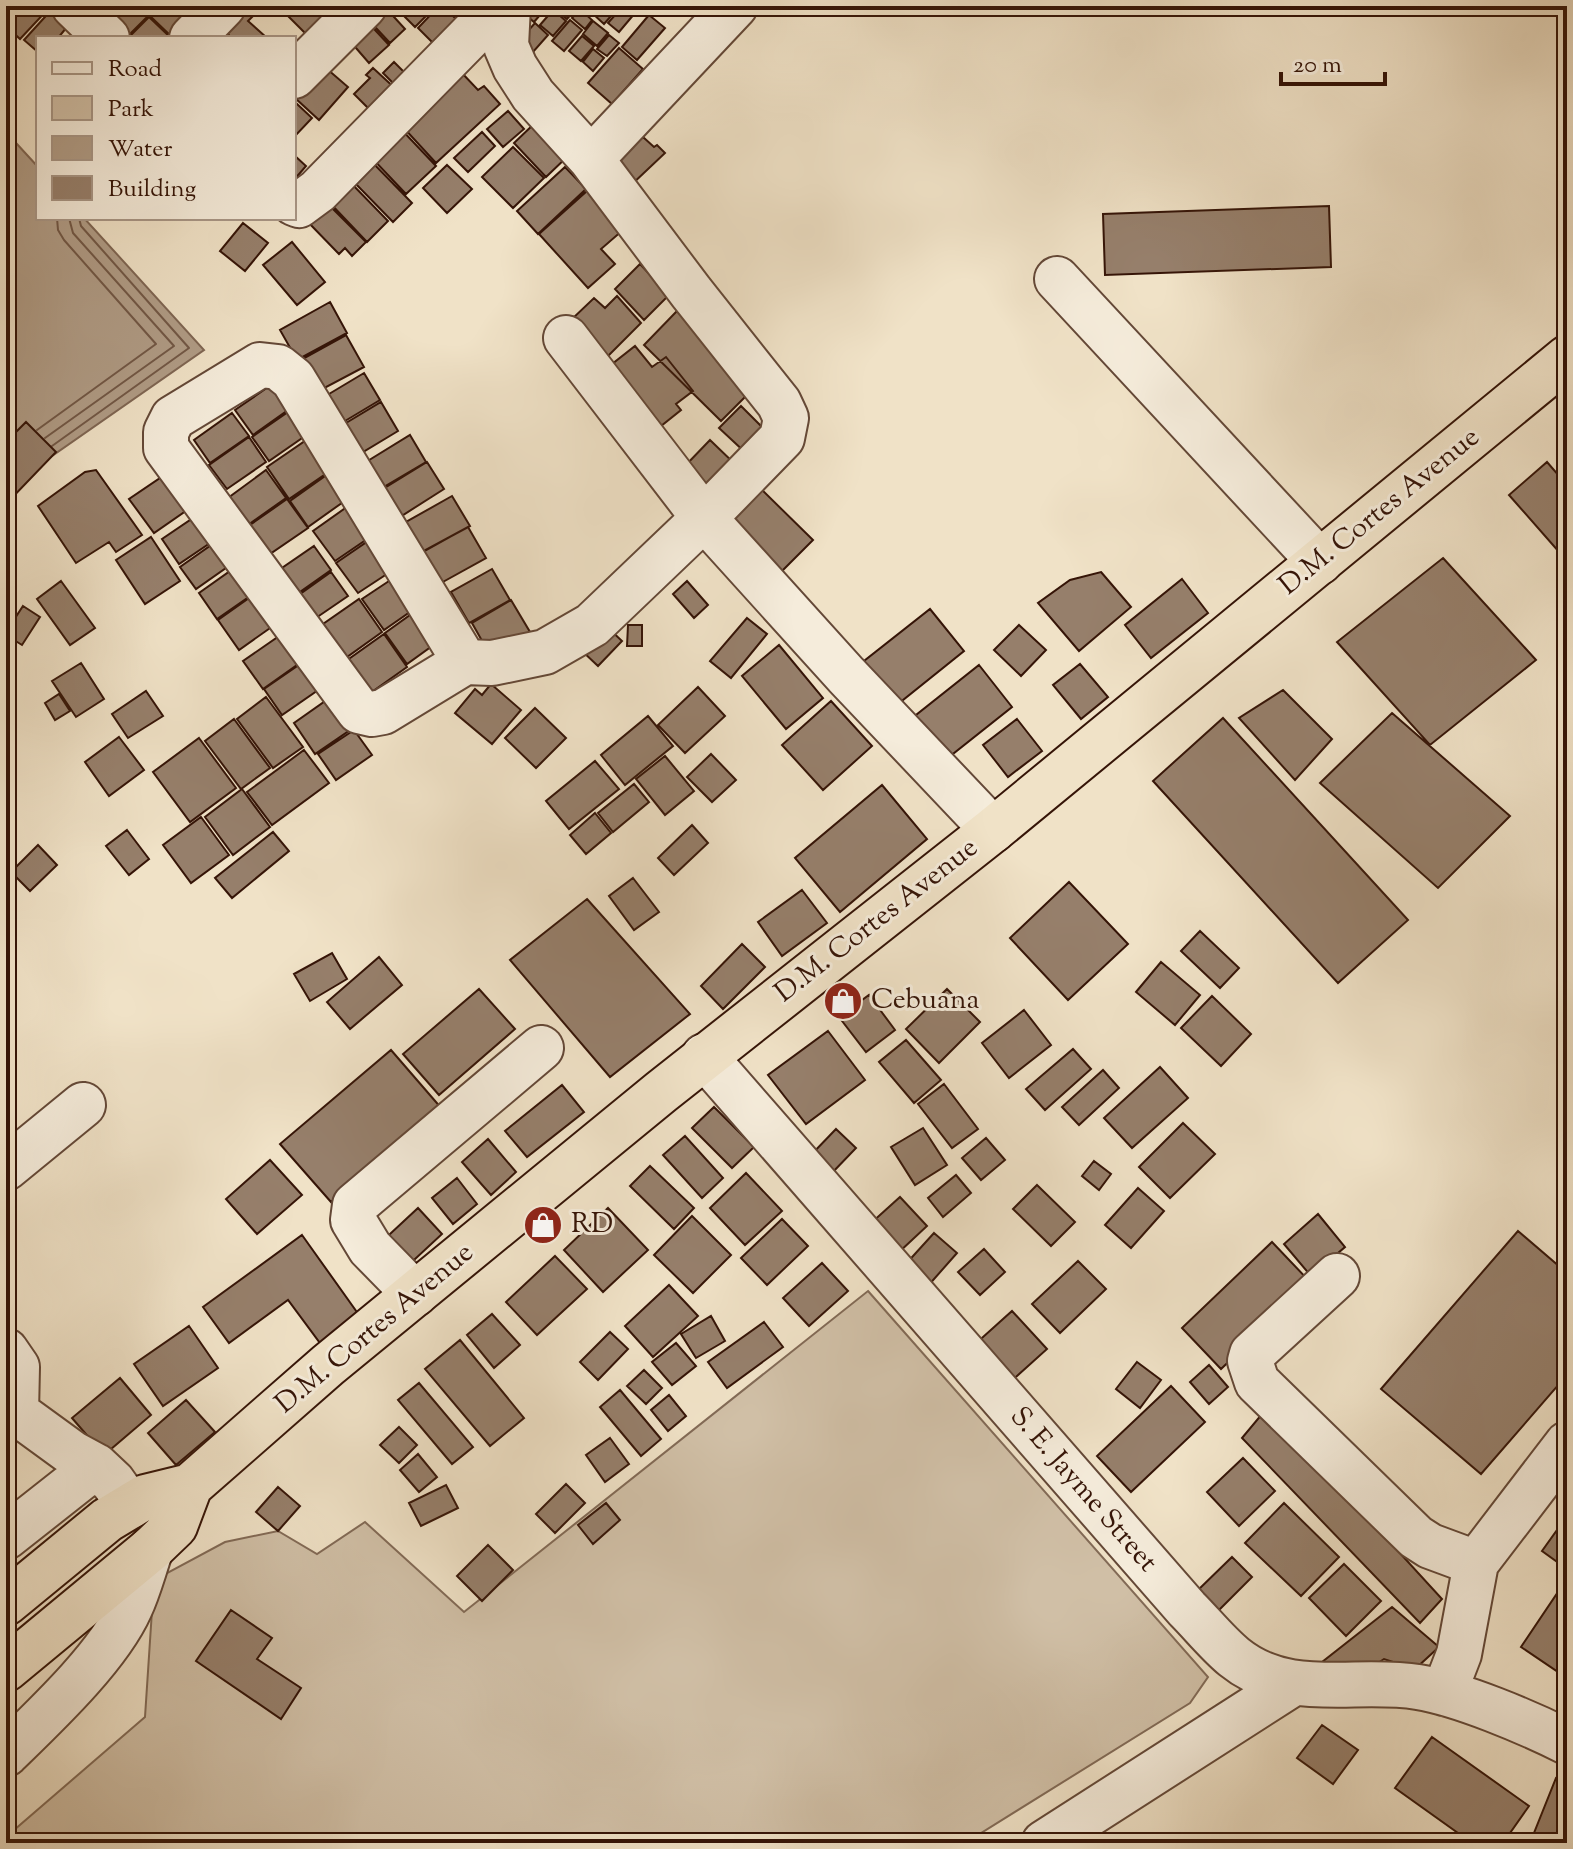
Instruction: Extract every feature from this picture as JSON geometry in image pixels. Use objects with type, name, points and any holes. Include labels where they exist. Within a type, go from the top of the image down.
[{"type":"highway","name":"D.M. Cortes Avenue","points":[[6,1603],[107,1520],[145,1497],[190,1486],[328,1365],[704,1056],[993,830],[1565,364]]},
{"type":"highway","name":"D.M. Cortes Avenue","points":[[6,1669],[175,1526],[190,1486]]},
{"type":"street","points":[[194,36],[223,6]]},
{"type":"street","points":[[296,74],[364,6]]},
{"type":"street","points":[[465,662],[293,379],[278,367],[260,365],[173,418],[166,432],[166,448],[359,711],[383,712],[465,662],[492,663],[545,652],[592,625],[782,438],[786,418],[779,403],[591,159],[533,95],[515,67],[506,46],[506,6]]},
{"type":"street","points":[[296,204],[299,205],[318,191],[480,26],[506,6]]},
{"type":"street","points":[[591,159],[735,6]]},
{"type":"street","points":[[1057,279],[1320,562]]},
{"type":"street","points":[[566,338],[704,518],[846,675],[993,830]]},
{"type":"street","points":[[415,1294],[370,1248],[353,1220],[355,1205],[541,1048]]},
{"type":"street","name":"S. E. Jayme Street","points":[[704,1056],[1187,1609],[1234,1657],[1257,1671],[1292,1684],[1416,1687],[1444,1693],[1539,1728],[1567,1742]]},
{"type":"street","points":[[6,1168],[83,1105]]},
{"type":"street","points":[[1337,1276],[1252,1354],[1250,1361],[1257,1382],[1416,1537],[1430,1546],[1476,1563]]},
{"type":"street","points":[[6,1351],[17,1367],[11,1409],[72,1453],[96,1466],[113,1482],[130,1506]]},
{"type":"street","points":[[1444,1693],[1459,1654],[1476,1563],[1567,1444]]},
{"type":"street","points":[[6,1537],[96,1466]]},
{"type":"street","points":[[6,1754],[58,1704],[109,1641],[130,1610],[151,1549]]},
{"type":"street","points":[[1044,1843],[1292,1684]]},
{"type":"green space","points":[[868,1291],[1208,1677],[1190,1703],[965,1843],[6,1843],[6,1837],[145,1717],[154,1580],[225,1542],[278,1531],[317,1554],[365,1522],[464,1612]]},
{"type":"water","points":[[6,132],[36,165],[36,220],[86,220],[204,350],[6,488]]},
{"type":"building","points":[[15,6],[51,6],[20,39],[6,26],[6,15]]},
{"type":"building","points":[[101,6],[135,6],[147,17],[124,36]]},
{"type":"building","points":[[137,6],[158,6],[148,17]]},
{"type":"building","points":[[160,6],[187,6],[204,23],[171,36],[150,16]]},
{"type":"building","points":[[241,6],[246,6],[255,14],[248,21],[265,36],[230,36],[221,28]]},
{"type":"building","points":[[297,6],[353,6],[317,45],[287,15]]},
{"type":"building","points":[[384,6],[405,29],[390,43],[363,14]]},
{"type":"building","points":[[394,6],[436,6],[415,27]]},
{"type":"building","points":[[439,6],[443,6],[458,21],[435,45],[418,28]]},
{"type":"building","points":[[515,6],[544,6],[546,8],[534,22]]},
{"type":"building","points":[[562,6],[577,7],[567,19],[557,11]]},
{"type":"building","points":[[598,6],[618,8],[604,24],[592,13]]},
{"type":"building","points":[[623,6],[635,13],[619,32],[608,23]]},
{"type":"building","points":[[54,7],[71,22],[60,36],[36,36],[36,50],[24,40]]},
{"type":"building","points":[[580,9],[592,20],[585,29],[572,18]]},
{"type":"building","points":[[553,10],[566,21],[553,36],[540,25]]},
{"type":"building","points":[[649,15],[665,28],[637,60],[622,47]]},
{"type":"building","points":[[362,16],[389,45],[369,63],[343,33]]},
{"type":"building","points":[[149,17],[169,36],[130,36]]},
{"type":"building","points":[[570,20],[582,30],[564,51],[552,41]]},
{"type":"building","points":[[593,21],[608,33],[597,46],[583,34]]},
{"type":"building","points":[[535,23],[548,35],[526,60],[512,49]]},
{"type":"building","points":[[609,35],[619,43],[607,56],[597,49]]},
{"type":"building","points":[[582,36],[594,46],[581,61],[569,51]]},
{"type":"building","points":[[619,48],[643,69],[612,104],[588,83]]},
{"type":"building","points":[[593,49],[604,58],[593,71],[583,62]]},
{"type":"building","points":[[319,62],[348,87],[319,120],[296,99],[296,94]]},
{"type":"building","points":[[394,62],[404,72],[393,83],[383,73]]},
{"type":"building","points":[[373,68],[398,91],[375,115],[354,94],[370,78],[366,75]]},
{"type":"building","points":[[461,72],[478,90],[484,86],[500,104],[436,163],[402,126]]},
{"type":"building","points":[[296,103],[312,118],[296,135]]},
{"type":"building","points":[[508,111],[524,129],[503,147],[487,129]]},
{"type":"building","points":[[536,122],[569,155],[546,177],[514,143]]},
{"type":"building","points":[[399,127],[436,166],[406,194],[369,155]]},
{"type":"building","points":[[482,132],[495,146],[468,172],[454,158]]},
{"type":"building","points":[[643,137],[665,153],[629,187],[617,161]]},
{"type":"building","points":[[513,147],[544,178],[513,208],[482,177]]},
{"type":"building","points":[[296,157],[306,166],[296,178]]},
{"type":"building","points":[[372,162],[412,203],[393,222],[352,180]]},
{"type":"building","points":[[447,165],[472,189],[447,213],[423,188]]},
{"type":"building","points":[[565,167],[586,189],[538,234],[517,211]]},
{"type":"building","points":[[349,181],[388,221],[367,242],[328,201]]},
{"type":"building","points":[[587,191],[623,230],[601,249],[615,264],[588,288],[539,234]]},
{"type":"building","points":[[323,199],[366,242],[352,256],[345,248],[339,254],[304,218]]},
{"type":"building","points":[[1329,206],[1331,267],[1105,275],[1103,214]]},
{"type":"building","points":[[243,223],[268,243],[245,271],[220,251]]},
{"type":"building","points":[[292,242],[325,282],[297,305],[263,265]]},
{"type":"building","points":[[640,264],[669,295],[644,320],[615,289]]},
{"type":"building","points":[[617,296],[641,323],[607,357],[571,320],[594,298],[605,308]]},
{"type":"building","points":[[330,302],[347,333],[297,360],[280,330]]},
{"type":"building","points":[[677,311],[755,387],[721,421],[644,345]]},
{"type":"building","points":[[346,335],[364,367],[315,393],[297,362]]},
{"type":"building","points":[[635,346],[652,367],[666,357],[693,391],[676,404],[681,410],[651,434],[602,372]]},
{"type":"building","points":[[364,373],[380,400],[335,427],[319,400]]},
{"type":"building","points":[[271,385],[288,410],[253,435],[235,410]]},
{"type":"building","points":[[381,402],[398,431],[353,458],[336,429]]},
{"type":"building","points":[[741,406],[768,433],[747,454],[719,428]]},
{"type":"building","points":[[288,412],[305,436],[269,461],[252,437]]},
{"type":"building","points":[[232,413],[249,436],[210,463],[194,440]]},
{"type":"building","points":[[26,422],[56,452],[6,504],[6,442]]},
{"type":"building","points":[[410,435],[426,462],[382,488],[366,462]]},
{"type":"building","points":[[249,437],[266,462],[227,489],[209,465]]},
{"type":"building","points":[[710,440],[738,467],[711,495],[683,468]]},
{"type":"building","points":[[305,441],[327,473],[289,499],[267,467]]},
{"type":"building","points":[[427,462],[444,489],[400,517],[383,489]]},
{"type":"building","points":[[1547,462],[1567,485],[1567,561],[1509,495]]},
{"type":"building","points":[[96,470],[142,535],[116,552],[109,542],[76,563],[38,506],[85,472]]},
{"type":"building","points":[[266,470],[286,498],[248,525],[228,498]]},
{"type":"building","points":[[169,472],[193,506],[154,533],[129,499]]},
{"type":"building","points":[[328,474],[346,500],[308,527],[290,501]]},
{"type":"building","points":[[759,487],[813,540],[777,576],[723,523]]},
{"type":"building","points":[[452,496],[470,526],[422,552],[406,522]]},
{"type":"building","points":[[287,499],[308,528],[267,556],[247,527]]},
{"type":"building","points":[[351,504],[373,535],[335,561],[313,531]]},
{"type":"building","points":[[199,514],[216,539],[179,564],[162,539]]},
{"type":"building","points":[[468,527],[486,558],[441,583],[423,552]]},
{"type":"building","points":[[151,537],[180,581],[145,604],[116,560]]},
{"type":"building","points":[[374,537],[396,568],[358,593],[336,563]]},
{"type":"building","points":[[217,541],[233,563],[196,589],[180,567]]},
{"type":"building","points":[[314,546],[331,570],[297,594],[279,570]]},
{"type":"building","points":[[1443,558],[1536,660],[1430,745],[1337,642]]},
{"type":"building","points":[[240,564],[259,590],[217,619],[199,593]]},
{"type":"building","points":[[492,569],[510,600],[469,623],[451,592]]},
{"type":"building","points":[[331,572],[348,596],[313,620],[296,597]]},
{"type":"building","points":[[1101,572],[1131,607],[1079,651],[1038,603],[1070,580]]},
{"type":"building","points":[[395,577],[417,607],[384,630],[362,599]]},
{"type":"building","points":[[1182,579],[1208,613],[1151,658],[1125,625]]},
{"type":"building","points":[[61,581],[95,628],[70,645],[37,599]]},
{"type":"building","points":[[687,581],[708,605],[694,618],[673,594]]},
{"type":"building","points":[[259,591],[280,621],[239,650],[218,620]]},
{"type":"building","points":[[359,599],[382,632],[347,657],[323,624]]},
{"type":"building","points":[[511,600],[530,632],[490,655],[472,623]]},
{"type":"building","points":[[23,606],[40,617],[22,645],[6,632]]},
{"type":"building","points":[[930,609],[964,651],[898,704],[864,661]]},
{"type":"building","points":[[417,610],[439,641],[407,664],[385,633]]},
{"type":"building","points":[[747,618],[767,634],[731,678],[710,661]]},
{"type":"building","points":[[605,625],[622,641],[598,666],[581,650]]},
{"type":"building","points":[[628,625],[642,625],[642,646],[627,646]]},
{"type":"building","points":[[1019,625],[1046,650],[1021,676],[994,650]]},
{"type":"building","points":[[285,632],[304,660],[263,689],[243,661]]},
{"type":"building","points":[[384,634],[407,667],[369,694],[346,661]]},
{"type":"building","points":[[779,645],[823,698],[786,729],[742,676]]},
{"type":"building","points":[[306,660],[324,686],[282,715],[264,689]]},
{"type":"building","points":[[81,663],[104,699],[76,717],[52,681]]},
{"type":"building","points":[[1080,664],[1108,697],[1081,719],[1053,685]]},
{"type":"building","points":[[979,665],[1012,707],[944,761],[911,719]]},
{"type":"building","points":[[491,684],[521,710],[492,744],[455,713],[475,689],[482,695]]},
{"type":"building","points":[[698,687],[725,716],[685,753],[658,725]]},
{"type":"building","points":[[1283,690],[1332,739],[1295,780],[1239,718]]},
{"type":"building","points":[[146,691],[163,716],[128,738],[112,714]]},
{"type":"building","points":[[59,694],[70,711],[55,720],[45,703]]},
{"type":"building","points":[[266,697],[303,747],[273,768],[237,719]]},
{"type":"building","points":[[331,697],[353,728],[315,754],[294,723]]},
{"type":"building","points":[[831,701],[872,746],[823,790],[782,745]]},
{"type":"building","points":[[535,708],[566,738],[536,768],[505,738]]},
{"type":"building","points":[[1392,713],[1510,816],[1438,888],[1320,783]]},
{"type":"building","points":[[648,716],[673,746],[625,785],[601,755]]},
{"type":"building","points":[[1223,718],[1408,920],[1338,983],[1153,781]]},
{"type":"building","points":[[234,719],[270,768],[241,789],[205,741]]},
{"type":"building","points":[[1017,719],[1042,751],[1008,777],[983,745]]},
{"type":"building","points":[[354,730],[372,755],[336,780],[318,754]]},
{"type":"building","points":[[119,737],[144,770],[109,796],[85,762]]},
{"type":"building","points":[[199,738],[236,788],[190,822],[153,772]]},
{"type":"building","points":[[304,750],[329,783],[272,825],[247,792]]},
{"type":"building","points":[[711,754],[736,780],[712,802],[687,777]]},
{"type":"building","points":[[665,756],[694,791],[665,815],[636,779]]},
{"type":"building","points":[[595,761],[619,789],[569,829],[546,801]]},
{"type":"building","points":[[634,784],[649,802],[613,832],[598,813]]},
{"type":"building","points":[[882,785],[927,839],[840,912],[795,858]]},
{"type":"building","points":[[242,789],[270,827],[233,855],[205,817]]},
{"type":"building","points":[[595,813],[611,833],[586,854],[570,835]]},
{"type":"building","points":[[201,817],[229,855],[191,883],[163,845]]},
{"type":"building","points":[[692,825],[708,843],[674,875],[658,858]]},
{"type":"building","points":[[127,830],[149,859],[129,875],[106,846]]},
{"type":"building","points":[[273,832],[289,851],[232,898],[215,878]]},
{"type":"building","points":[[38,845],[57,865],[30,891],[11,872]]},
{"type":"building","points":[[633,878],[659,912],[634,930],[609,896]]},
{"type":"building","points":[[1069,882],[1128,944],[1068,1000],[1010,938]]},
{"type":"building","points":[[802,890],[827,923],[782,956],[758,922]]},
{"type":"building","points":[[587,899],[690,1014],[610,1077],[510,960]]},
{"type":"building","points":[[1200,931],[1239,968],[1220,988],[1181,951]]},
{"type":"building","points":[[742,944],[765,967],[723,1009],[701,986]]},
{"type":"building","points":[[332,953],[347,979],[310,1001],[294,974]]},
{"type":"building","points":[[379,957],[402,985],[350,1029],[327,1002]]},
{"type":"building","points":[[1161,962],[1200,995],[1175,1025],[1136,992]]},
{"type":"building","points":[[479,989],[515,1029],[439,1095],[403,1054]]},
{"type":"building","points":[[947,989],[980,1022],[939,1063],[906,1029]]},
{"type":"building","points":[[869,995],[895,1030],[866,1052],[839,1017]]},
{"type":"building","points":[[1212,996],[1251,1034],[1221,1066],[1181,1028]]},
{"type":"building","points":[[1024,1010],[1051,1045],[1009,1078],[982,1043]]},
{"type":"building","points":[[828,1031],[865,1080],[806,1124],[768,1075]]},
{"type":"building","points":[[906,1040],[941,1080],[914,1103],[879,1062]]},
{"type":"building","points":[[1073,1049],[1091,1069],[1045,1110],[1026,1089]]},
{"type":"building","points":[[391,1050],[442,1109],[331,1202],[280,1144]]},
{"type":"building","points":[[1160,1067],[1188,1098],[1132,1148],[1104,1118]]},
{"type":"building","points":[[1103,1070],[1119,1088],[1079,1125],[1062,1107]]},
{"type":"building","points":[[944,1084],[978,1129],[952,1148],[918,1104]]},
{"type":"building","points":[[562,1085],[584,1112],[527,1157],[505,1131]]},
{"type":"building","points":[[714,1107],[754,1147],[732,1168],[692,1128]]},
{"type":"building","points":[[1183,1123],[1215,1154],[1170,1198],[1139,1167]]},
{"type":"building","points":[[923,1128],[947,1165],[915,1185],[891,1147]]},
{"type":"building","points":[[836,1129],[856,1148],[830,1175],[810,1156]]},
{"type":"building","points":[[685,1136],[723,1178],[702,1198],[663,1155]]},
{"type":"building","points":[[986,1138],[1005,1160],[981,1180],[962,1158]]},
{"type":"building","points":[[488,1139],[516,1172],[491,1195],[462,1162]]},
{"type":"building","points":[[270,1160],[302,1195],[257,1234],[226,1199]]},
{"type":"building","points":[[1094,1161],[1111,1174],[1099,1190],[1082,1176]]},
{"type":"building","points":[[650,1166],[694,1208],[674,1229],[630,1186]]},
{"type":"building","points":[[746,1173],[782,1211],[745,1245],[710,1208]]},
{"type":"building","points":[[956,1175],[971,1193],[943,1217],[928,1198]]},
{"type":"building","points":[[457,1178],[477,1204],[453,1224],[432,1198]]},
{"type":"building","points":[[1037,1185],[1075,1222],[1051,1246],[1013,1209]]},
{"type":"building","points":[[1138,1188],[1164,1211],[1131,1248],[1105,1225]]},
{"type":"building","points":[[900,1197],[927,1226],[898,1253],[870,1224]]},
{"type":"building","points":[[418,1208],[442,1234],[400,1273],[376,1247]]},
{"type":"building","points":[[608,1208],[648,1250],[603,1292],[564,1250]]},
{"type":"building","points":[[1318,1214],[1345,1247],[1311,1276],[1284,1244]]},
{"type":"building","points":[[692,1216],[731,1255],[693,1293],[654,1255]]},
{"type":"building","points":[[782,1219],[808,1246],[767,1285],[741,1258]]},
{"type":"building","points":[[1518,1231],[1567,1273],[1567,1375],[1481,1474],[1381,1389]]},
{"type":"building","points":[[934,1233],[957,1253],[927,1287],[904,1266]]},
{"type":"building","points":[[302,1235],[359,1315],[320,1343],[288,1300],[229,1343],[203,1307]]},
{"type":"building","points":[[1272,1242],[1311,1283],[1221,1369],[1182,1328]]},
{"type":"building","points":[[984,1249],[1005,1272],[980,1295],[958,1272]]},
{"type":"building","points":[[555,1256],[587,1289],[537,1335],[506,1302]]},
{"type":"building","points":[[1078,1261],[1106,1289],[1060,1333],[1032,1304]]},
{"type":"building","points":[[822,1263],[848,1291],[809,1326],[783,1298]]},
{"type":"building","points":[[669,1285],[698,1316],[653,1357],[625,1326]]},
{"type":"building","points":[[1012,1311],[1047,1349],[1008,1384],[973,1346]]},
{"type":"building","points":[[492,1314],[520,1345],[494,1368],[467,1335]]},
{"type":"building","points":[[711,1316],[725,1341],[696,1358],[681,1334]]},
{"type":"building","points":[[764,1322],[783,1347],[727,1388],[708,1362]]},
{"type":"building","points":[[189,1326],[218,1368],[163,1406],[134,1364]]},
{"type":"building","points":[[610,1332],[628,1349],[598,1380],[580,1362]]},
{"type":"building","points":[[460,1340],[524,1418],[490,1446],[425,1369]]},
{"type":"building","points":[[676,1343],[696,1366],[672,1385],[652,1362]]},
{"type":"building","points":[[1137,1362],[1161,1380],[1140,1408],[1116,1389]]},
{"type":"building","points":[[1209,1365],[1228,1387],[1209,1404],[1190,1382]]},
{"type":"building","points":[[644,1370],[662,1388],[646,1404],[627,1386]]},
{"type":"building","points":[[120,1378],[151,1415],[104,1455],[72,1418]]},
{"type":"building","points":[[419,1383],[473,1447],[452,1464],[398,1400]]},
{"type":"building","points":[[1171,1386],[1205,1422],[1131,1492],[1097,1456]]},
{"type":"building","points":[[620,1390],[661,1439],[641,1456],[600,1407]]},
{"type":"building","points":[[669,1395],[686,1416],[668,1431],[651,1410]]},
{"type":"building","points":[[186,1400],[215,1432],[176,1465],[148,1433]]},
{"type":"building","points":[[1267,1408],[1442,1599],[1420,1623],[1242,1438]]},
{"type":"building","points":[[399,1427],[417,1445],[399,1463],[380,1445]]},
{"type":"building","points":[[610,1438],[629,1464],[605,1482],[586,1455]]},
{"type":"building","points":[[418,1454],[437,1477],[419,1492],[400,1470]]},
{"type":"building","points":[[1243,1458],[1275,1491],[1239,1526],[1207,1492]]},
{"type":"building","points":[[566,1484],[585,1503],[555,1533],[536,1514]]},
{"type":"building","points":[[446,1485],[458,1508],[421,1526],[409,1503]]},
{"type":"building","points":[[278,1487],[300,1506],[278,1531],[256,1512]]},
{"type":"building","points":[[606,1503],[620,1520],[593,1544],[578,1525]]},
{"type":"building","points":[[1284,1503],[1339,1557],[1301,1596],[1245,1543]]},
{"type":"building","points":[[1567,1516],[1567,1569],[1542,1551]]},
{"type":"building","points":[[488,1545],[513,1570],[482,1601],[457,1576]]},
{"type":"building","points":[[1232,1557],[1252,1577],[1217,1612],[1196,1592]]},
{"type":"building","points":[[1344,1564],[1381,1601],[1346,1636],[1309,1598]]},
{"type":"building","points":[[1558,1592],[1567,1598],[1567,1678],[1521,1647]]},
{"type":"building","points":[[1392,1607],[1439,1647],[1415,1669],[1384,1659],[1344,1685],[1317,1666]]},
{"type":"building","points":[[231,1610],[272,1638],[257,1659],[301,1688],[281,1719],[196,1661]]},
{"type":"building","points":[[1322,1725],[1358,1750],[1333,1784],[1297,1758]]},
{"type":"building","points":[[1432,1737],[1529,1806],[1503,1843],[1472,1843],[1395,1788]]},
{"type":"building","points":[[1556,1778],[1567,1782],[1567,1843],[1530,1843]]},
{"type":"place","name":"Cebuana","points":[[843,1001]]},
{"type":"place","name":"RD","points":[[543,1225]]}]
